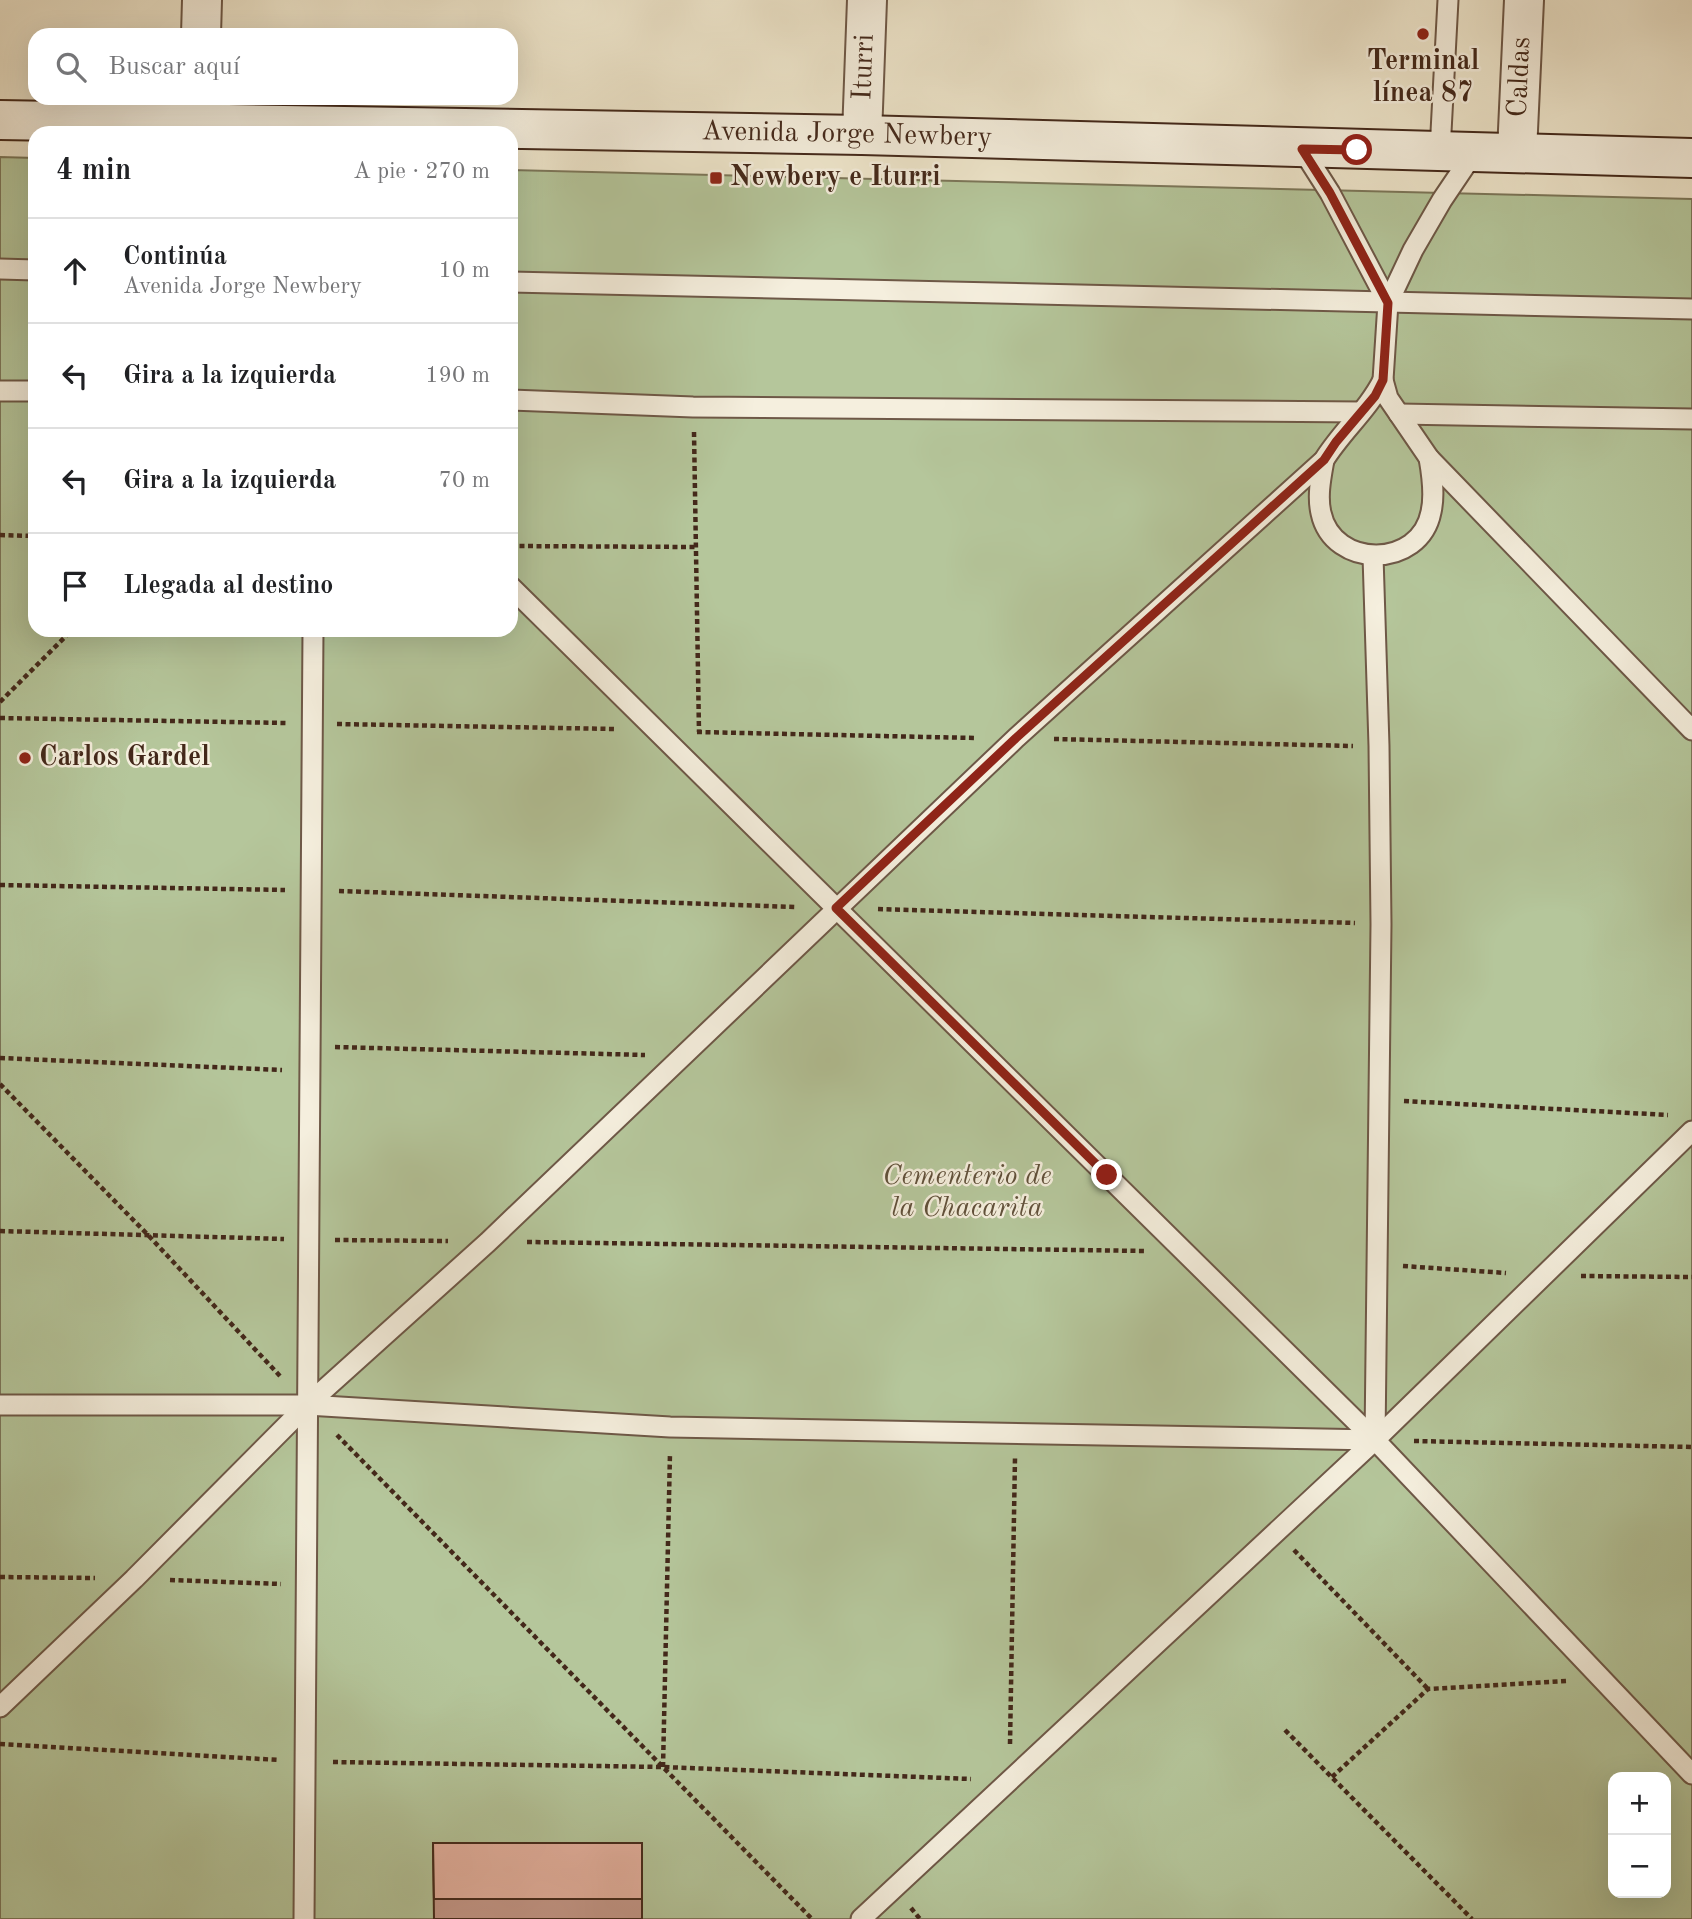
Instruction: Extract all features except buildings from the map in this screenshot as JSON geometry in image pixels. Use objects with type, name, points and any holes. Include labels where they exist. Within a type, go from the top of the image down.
[{"type":"main road","points":[[201,28],[202,0]]},
{"type":"main road","name":"Iturri","points":[[862,135],[867,0]]},
{"type":"main road","name":"Caldas","points":[[1517,152],[1524,0]]},
{"type":"main road","name":"Avenida Jorge Newbery","points":[[0,120],[197,111],[1302,149],[1692,158]]},
{"type":"lane","points":[[1448,0],[1458,151],[1442,200],[1388,303],[1383,380],[1388,398],[1429,458],[1692,730]]},
{"type":"lane","points":[[1302,149],[1330,193],[1388,303]]},
{"type":"lane","points":[[0,269],[28,270]]},
{"type":"lane","points":[[518,282],[1692,309]]},
{"type":"lane","points":[[0,1707],[307,1405],[488,1242],[1016,738],[1324,460],[1375,396],[1383,380]]},
{"type":"lane","points":[[0,391],[28,391]]},
{"type":"lane","points":[[518,400],[693,407],[1361,412]]},
{"type":"lane","points":[[1399,414],[1692,419]]},
{"type":"lane","points":[[1324,460],[1319,490],[1321,515],[1333,536],[1352,551],[1373,556],[1391,554],[1409,545],[1424,530],[1432,512],[1429,458]]},
{"type":"lane","points":[[1373,556],[1381,924],[1375,1440]]},
{"type":"lane","points":[[518,593],[1375,1440],[1692,1774]]},
{"type":"lane","points":[[304,1919],[313,637]]},
{"type":"lane","points":[[861,1919],[1375,1440],[1692,1131]]},
{"type":"lane","points":[[0,1405],[307,1405],[670,1427],[1375,1440]]},
{"type":"path","points":[[693,407],[699,732]]},
{"type":"path","points":[[0,535],[28,536]]},
{"type":"path","points":[[518,546],[695,547]]},
{"type":"path","points":[[0,702],[65,637]]},
{"type":"path","points":[[0,718],[656,729],[1379,746]]},
{"type":"path","points":[[0,885],[311,890]]},
{"type":"path","points":[[310,1046],[684,1056]]},
{"type":"path","points":[[0,1058],[309,1071]]},
{"type":"path","points":[[0,1084],[148,1235],[307,1405],[812,1919]]},
{"type":"path","points":[[1379,1100],[1678,1115]]},
{"type":"path","points":[[0,1231],[309,1240],[1184,1251]]},
{"type":"path","points":[[663,1768],[670,1427]]},
{"type":"path","points":[[0,1744],[305,1762],[663,1768],[1010,1780],[1015,1433]]},
{"type":"path","points":[[1375,1440],[1692,1447]]},
{"type":"path","points":[[1276,1532],[1428,1689]]},
{"type":"path","points":[[1332,1777],[1428,1689],[1602,1679]]},
{"type":"path","points":[[1286,1730],[1472,1919]]},
{"type":"green space","name":"Cementerio de la Chacarita","points":[[0,157],[28,158],[28,637],[518,637],[518,170],[1692,199],[1692,1919],[0,1919]]},
{"type":"place","name":"Terminal línea 87","points":[[1423,34]]},
{"type":"place","name":"Newbery e Iturri","points":[[716,178]]},
{"type":"place","name":"Carlos Gardel","points":[[25,758]]},
{"type":"route","points":[[1107,1175],[836,908],[1016,738],[1324,460],[1375,396],[1383,380],[1388,303],[1330,193],[1302,149],[1357,150]]}]
